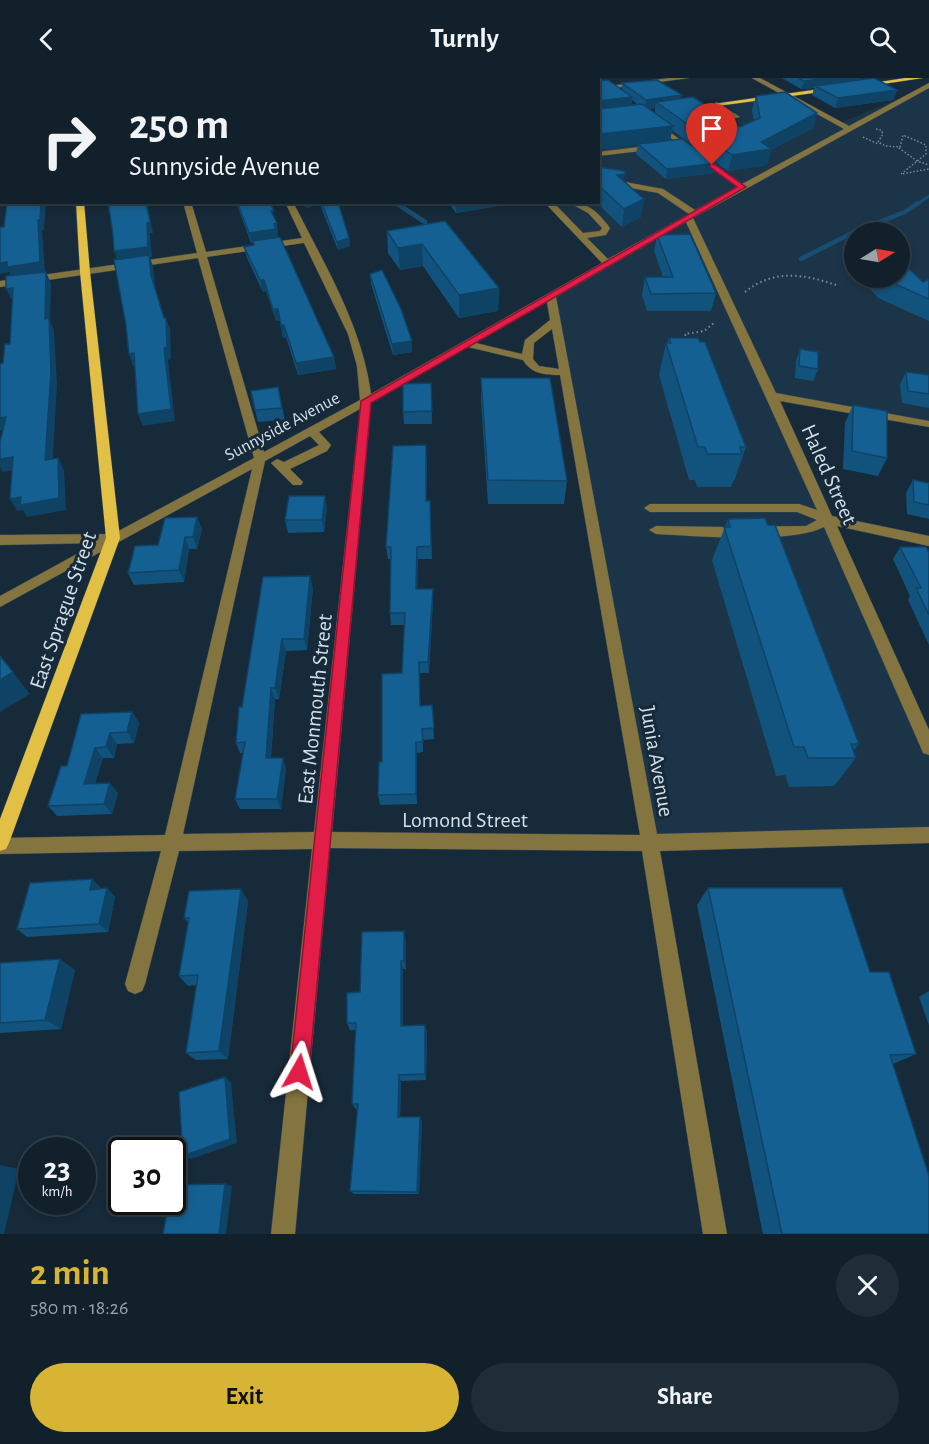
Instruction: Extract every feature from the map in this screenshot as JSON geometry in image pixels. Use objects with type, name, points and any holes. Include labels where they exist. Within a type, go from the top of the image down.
[{"type":"main road","points":[[853,87],[920,78]]},
{"type":"main road","points":[[684,109],[842,88]]},
{"type":"main road","name":"East Sprague Street","points":[[0,845],[113,538],[85,272],[80,204]]},
{"type":"street","points":[[601,85],[686,78]]},
{"type":"street","points":[[755,78],[848,128]]},
{"type":"street","name":"Sunnyside Avenue","points":[[0,602],[366,401],[693,217],[742,187],[927,86],[927,83],[920,78]]},
{"type":"street","points":[[601,85],[615,94]]},
{"type":"street","points":[[716,105],[736,117]]},
{"type":"street","points":[[649,120],[742,187]]},
{"type":"street","points":[[671,145],[682,144]]},
{"type":"street","points":[[600,154],[660,147]]},
{"type":"street","points":[[600,174],[623,184],[660,191],[693,217]]},
{"type":"street","points":[[135,984],[172,842],[264,457],[188,204]]},
{"type":"street","name":"East Monmouth Street","points":[[282,1234],[366,401],[362,366],[352,333],[290,204]]},
{"type":"street","points":[[549,204],[608,264]]},
{"type":"street","points":[[580,204],[606,228],[603,232],[580,236]]},
{"type":"street","name":"Haled Street","points":[[693,217],[929,748]]},
{"type":"street","points":[[0,284],[307,240]]},
{"type":"street","name":"Junia Avenue","points":[[551,297],[650,843],[715,1234]]},
{"type":"street","points":[[555,321],[529,342],[527,358],[531,365],[541,370],[564,372]]},
{"type":"street","points":[[468,343],[482,349],[527,358]]},
{"type":"street","points":[[772,396],[929,424]]},
{"type":"street","points":[[282,468],[323,448],[325,444],[312,431]]},
{"type":"street","points":[[264,457],[282,468],[297,482]]},
{"type":"street","points":[[650,508],[799,508],[828,520],[929,542]]},
{"type":"street","points":[[656,530],[725,532],[808,530],[828,520]]},
{"type":"street","points":[[0,540],[113,538]]},
{"type":"street","name":"Lomond Street","points":[[0,845],[323,840],[650,843],[929,836]]},
{"type":"path","points":[[879,144],[883,135],[877,128],[870,135],[862,136],[879,144],[898,148],[929,167]]},
{"type":"path","points":[[898,148],[901,146],[902,135],[923,143],[927,152],[901,174],[929,167]]},
{"type":"path","points":[[745,292],[759,280],[776,274],[836,285]]},
{"type":"path","points":[[690,346],[685,334],[704,332],[714,323]]},
{"type":"shaded area","points":[[929,86],[929,424],[773,396],[929,748],[929,835],[650,843],[551,297],[607,264],[549,204],[600,204],[600,119],[786,96],[837,124]]},
{"type":"building","points":[[798,78],[829,78],[804,81]]},
{"type":"building","points":[[874,78],[897,90],[838,98],[815,86]]},
{"type":"building","points":[[608,80],[632,97],[600,101],[600,81]]},
{"type":"building","points":[[657,80],[682,95],[646,100],[622,83]]},
{"type":"building","points":[[785,92],[817,113],[761,142],[771,149],[732,155],[656,102],[693,97],[740,127],[760,118],[756,96]]},
{"type":"building","points":[[642,104],[673,126],[600,134],[600,109]]},
{"type":"building","points":[[682,139],[717,163],[667,169],[638,144]]},
{"type":"building","points":[[600,167],[625,171],[625,174],[617,175],[644,199],[624,209],[600,187]]},
{"type":"building","points":[[7,204],[41,204],[40,220],[38,220],[40,262],[7,267],[7,262],[0,263],[0,227],[4,227]]},
{"type":"building","points":[[108,204],[146,204],[150,222],[147,223],[148,247],[114,251]]},
{"type":"building","points":[[238,204],[271,204],[274,211],[271,211],[277,223],[274,224],[276,229],[249,233]]},
{"type":"building","points":[[322,204],[339,204],[349,238],[337,242]]},
{"type":"building","points":[[445,221],[499,288],[459,295],[422,244],[398,248],[387,231]]},
{"type":"building","points":[[690,234],[716,293],[651,294],[645,277],[673,277],[657,235]]},
{"type":"building","points":[[280,237],[334,357],[296,363],[284,325],[281,326],[278,309],[273,309],[264,280],[260,280],[244,247],[254,245],[253,241]]},
{"type":"building","points":[[149,255],[151,275],[164,318],[166,318],[167,347],[164,348],[171,409],[138,414],[134,353],[129,354],[114,260]]},
{"type":"building","points":[[382,270],[401,309],[412,341],[392,344],[370,274]]},
{"type":"building","points":[[910,270],[923,282],[929,279],[929,299],[904,288],[910,288]]},
{"type":"building","points":[[46,272],[45,319],[49,318],[51,372],[45,460],[58,458],[59,498],[20,505],[21,497],[10,499],[13,457],[0,459],[0,442],[6,417],[0,418],[0,364],[3,363],[5,344],[10,344],[13,288],[6,289],[6,276]]},
{"type":"building","points":[[669,338],[698,338],[700,342],[705,342],[746,447],[740,447],[742,454],[707,454],[705,447],[698,447],[666,343],[671,343]]},
{"type":"building","points":[[800,349],[818,352],[818,369],[799,366]]},
{"type":"building","points":[[906,372],[929,375],[929,394],[908,391]]},
{"type":"building","points":[[481,378],[550,378],[567,481],[488,480]]},
{"type":"building","points":[[431,383],[432,411],[403,412],[403,384]]},
{"type":"building","points":[[278,387],[282,408],[255,410],[251,391]]},
{"type":"building","points":[[853,405],[887,411],[887,458],[852,451]]},
{"type":"building","points":[[426,445],[426,501],[430,501],[431,546],[417,547],[416,589],[433,589],[428,662],[419,662],[420,706],[432,705],[434,728],[422,729],[423,742],[416,742],[416,794],[378,795],[379,762],[382,762],[382,674],[402,673],[405,613],[390,613],[391,547],[386,547],[393,446]]},
{"type":"building","points":[[913,480],[929,483],[929,505],[914,502]]},
{"type":"building","points":[[289,496],[325,496],[322,520],[285,520]]},
{"type":"building","points":[[197,517],[193,537],[185,537],[179,570],[128,573],[135,546],[158,545],[165,518]]},
{"type":"building","points":[[765,518],[768,525],[775,525],[859,744],[851,744],[856,758],[808,758],[804,747],[794,747],[724,527],[730,527],[728,519]]},
{"type":"building","points":[[900,547],[926,547],[929,552],[929,615],[916,588],[921,588]]},
{"type":"building","points":[[310,576],[304,639],[282,639],[275,688],[271,688],[266,758],[283,758],[277,799],[235,799],[245,742],[236,743],[239,707],[242,707],[263,577]]},
{"type":"building","points":[[0,656],[13,672],[0,680]]},
{"type":"building","points":[[132,712],[127,732],[110,733],[106,747],[95,748],[84,784],[110,783],[104,804],[48,806],[61,766],[67,766],[81,714]]},
{"type":"building","points":[[92,879],[90,890],[107,888],[99,924],[17,929],[30,883]]},
{"type":"building","points":[[708,888],[842,888],[870,972],[889,972],[916,1054],[890,1055],[929,1176],[929,1234],[782,1234]]},
{"type":"building","points":[[241,889],[219,1051],[186,1053],[198,975],[179,976],[189,918],[184,918],[189,891]]},
{"type":"building","points":[[404,931],[404,961],[401,961],[401,1026],[425,1025],[425,1074],[399,1075],[398,1117],[420,1117],[417,1192],[350,1191],[358,1104],[352,1104],[356,1023],[347,1023],[347,993],[360,992],[362,932]]},
{"type":"building","points":[[60,959],[45,1020],[0,1023],[0,963]]},
{"type":"building","points":[[225,1077],[230,1139],[186,1155],[186,1137],[182,1137],[179,1092]]},
{"type":"building","points":[[225,1184],[219,1234],[163,1234],[167,1215],[186,1215],[186,1185]]},
{"type":"waterway","points":[[916,205],[929,196]]},
{"type":"waterway","points":[[801,259],[856,231],[905,212],[918,203]]},
{"type":"waterway","points":[[398,204],[425,222]]},
{"type":"route","points":[[299,1072],[366,401],[742,187],[712,165]]}]
